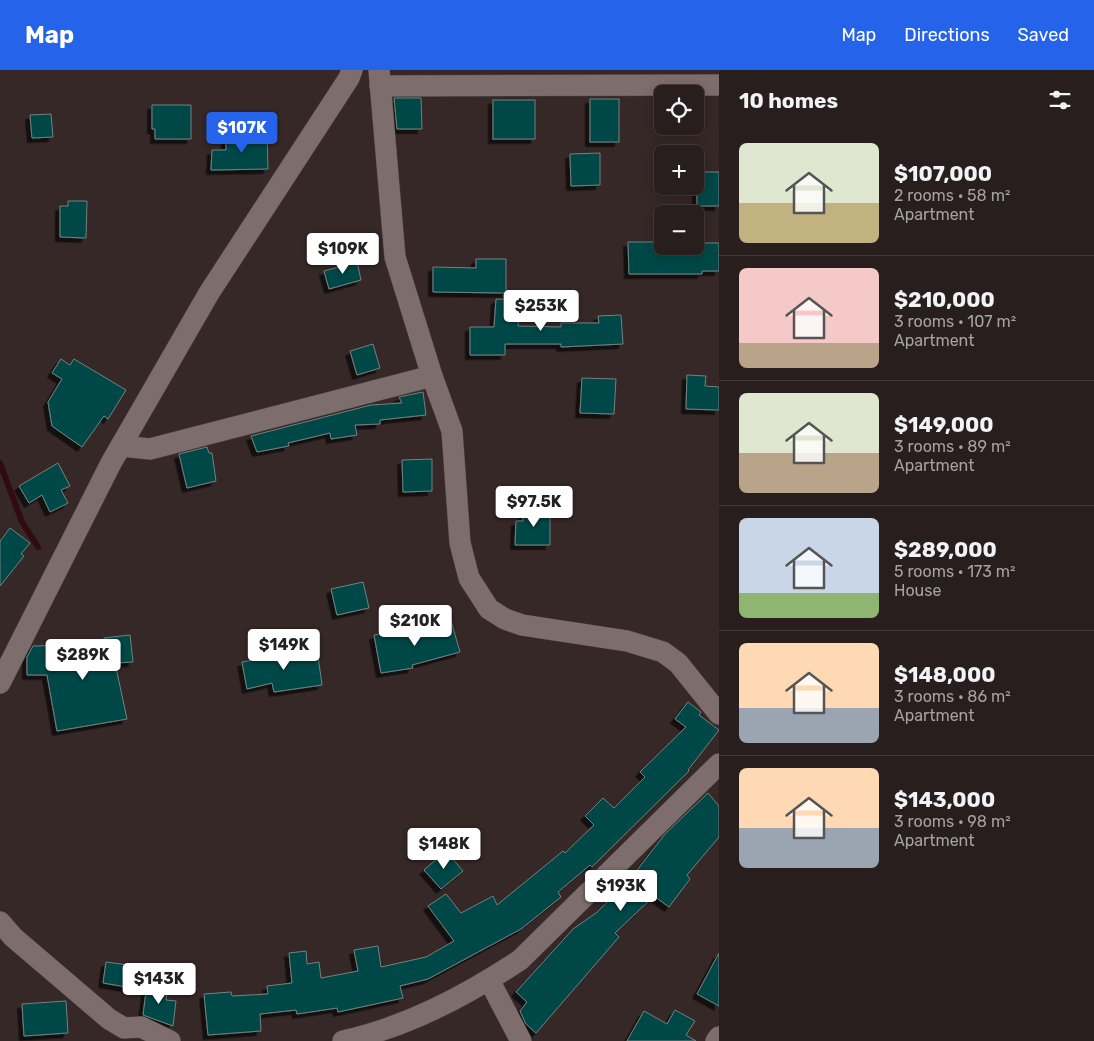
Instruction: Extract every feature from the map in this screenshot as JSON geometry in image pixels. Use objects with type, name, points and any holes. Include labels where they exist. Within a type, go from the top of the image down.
[{"type":"street","points":[[0,683],[121,446],[209,293],[350,78],[352,70]]},
{"type":"street","points":[[719,85],[380,78],[395,257],[432,376],[452,432],[462,560],[469,578],[489,609],[505,619],[522,625],[627,641],[663,652],[678,663],[719,714]]},
{"type":"street","points":[[121,446],[150,449],[432,376]]},
{"type":"street","points":[[343,1041],[412,1021],[489,980],[520,960],[719,764]]},
{"type":"street","points":[[0,922],[13,937],[109,1019],[124,1028],[141,1027],[170,1041]]},
{"type":"street","points":[[489,980],[520,1041]]},
{"type":"street","points":[[716,1041],[719,1037]]},
{"type":"building","points":[[394,98],[421,98],[422,129],[397,129]]},
{"type":"building","points":[[590,99],[619,99],[619,142],[590,142]]},
{"type":"building","points":[[493,100],[535,100],[535,139],[493,139]]},
{"type":"building","points":[[152,105],[191,105],[191,139],[155,139],[155,129],[152,129]]},
{"type":"building","points":[[51,114],[53,137],[32,138],[30,115]]},
{"type":"building","points":[[267,135],[268,169],[211,170],[212,150],[226,150],[226,136]]},
{"type":"building","points":[[600,153],[600,185],[571,186],[570,154]]},
{"type":"building","points":[[704,172],[719,172],[719,206],[697,205],[697,195],[704,195]]},
{"type":"building","points":[[68,201],[87,201],[86,238],[60,237],[60,206],[68,206]]},
{"type":"building","points":[[628,242],[654,242],[654,255],[704,255],[704,243],[719,243],[719,271],[702,271],[702,274],[629,274]]},
{"type":"building","points":[[476,259],[506,259],[506,293],[433,292],[433,267],[476,268]]},
{"type":"building","points":[[357,262],[361,280],[329,289],[324,271]]},
{"type":"building","points":[[496,299],[519,300],[518,326],[561,327],[561,323],[599,323],[598,316],[621,315],[623,344],[561,347],[561,344],[505,344],[505,355],[470,355],[470,327],[494,327]]},
{"type":"building","points":[[373,344],[380,368],[357,375],[350,351]]},
{"type":"building","points":[[61,359],[70,365],[74,359],[126,390],[108,419],[104,416],[82,447],[52,426],[48,402],[62,379],[52,373]]},
{"type":"building","points":[[687,375],[706,376],[705,386],[719,387],[719,410],[686,409]]},
{"type":"building","points":[[582,378],[616,379],[614,414],[580,413]]},
{"type":"building","points":[[423,392],[426,415],[380,420],[380,424],[355,425],[357,435],[331,439],[330,433],[288,443],[289,446],[257,452],[251,436],[371,405],[402,403],[399,397]]},
{"type":"building","points":[[207,447],[209,453],[212,453],[216,481],[187,488],[179,454]]},
{"type":"building","points":[[432,459],[432,491],[403,492],[402,460]]},
{"type":"building","points":[[58,463],[70,486],[61,490],[68,503],[50,512],[42,495],[29,503],[19,486]]},
{"type":"building","points":[[523,510],[550,510],[550,545],[515,545],[516,521],[523,521]]},
{"type":"building","points":[[10,528],[30,543],[21,554],[24,556],[0,586],[0,541]]},
{"type":"building","points":[[363,582],[369,608],[337,615],[331,589]]},
{"type":"building","points":[[451,621],[460,652],[412,665],[413,668],[381,673],[374,635],[405,629],[406,633]]},
{"type":"building","points":[[130,635],[133,662],[115,663],[127,719],[57,731],[47,675],[27,675],[27,657],[33,646],[105,644],[104,638]]},
{"type":"building","points":[[317,649],[322,685],[274,692],[272,683],[247,689],[242,662]]},
{"type":"building","points":[[688,702],[701,712],[699,715],[719,730],[689,771],[592,867],[590,865],[558,892],[561,897],[521,929],[428,979],[400,986],[403,998],[338,1012],[337,1008],[297,1014],[296,1010],[260,1014],[261,1031],[208,1035],[204,994],[231,992],[232,996],[268,994],[267,986],[292,983],[289,953],[306,951],[307,964],[319,962],[321,978],[358,971],[354,950],[378,946],[381,967],[426,957],[454,941],[428,906],[446,894],[461,913],[493,896],[497,905],[563,851],[565,853],[594,825],[585,816],[603,798],[614,808],[645,777],[640,772],[686,727],[675,719]]},
{"type":"building","points":[[708,793],[719,806],[719,837],[687,875],[690,879],[669,907],[654,896],[615,933],[619,937],[536,1033],[526,1024],[520,1011],[527,1002],[516,992],[573,929],[596,913],[627,883],[665,834]]},
{"type":"building","points":[[446,851],[463,871],[441,889],[424,870]]},
{"type":"building","points":[[719,953],[719,1006],[697,994]]},
{"type":"building","points":[[106,962],[136,966],[132,988],[103,983]]},
{"type":"building","points":[[147,984],[168,986],[166,1000],[176,1001],[173,1026],[143,1015]]},
{"type":"building","points":[[66,1001],[68,1033],[24,1036],[22,1004]]},
{"type":"building","points":[[675,1010],[695,1021],[686,1035],[696,1041],[627,1041],[644,1011],[667,1024]]},
{"type":"waterway","points":[[0,463],[22,522],[38,547]]}]
